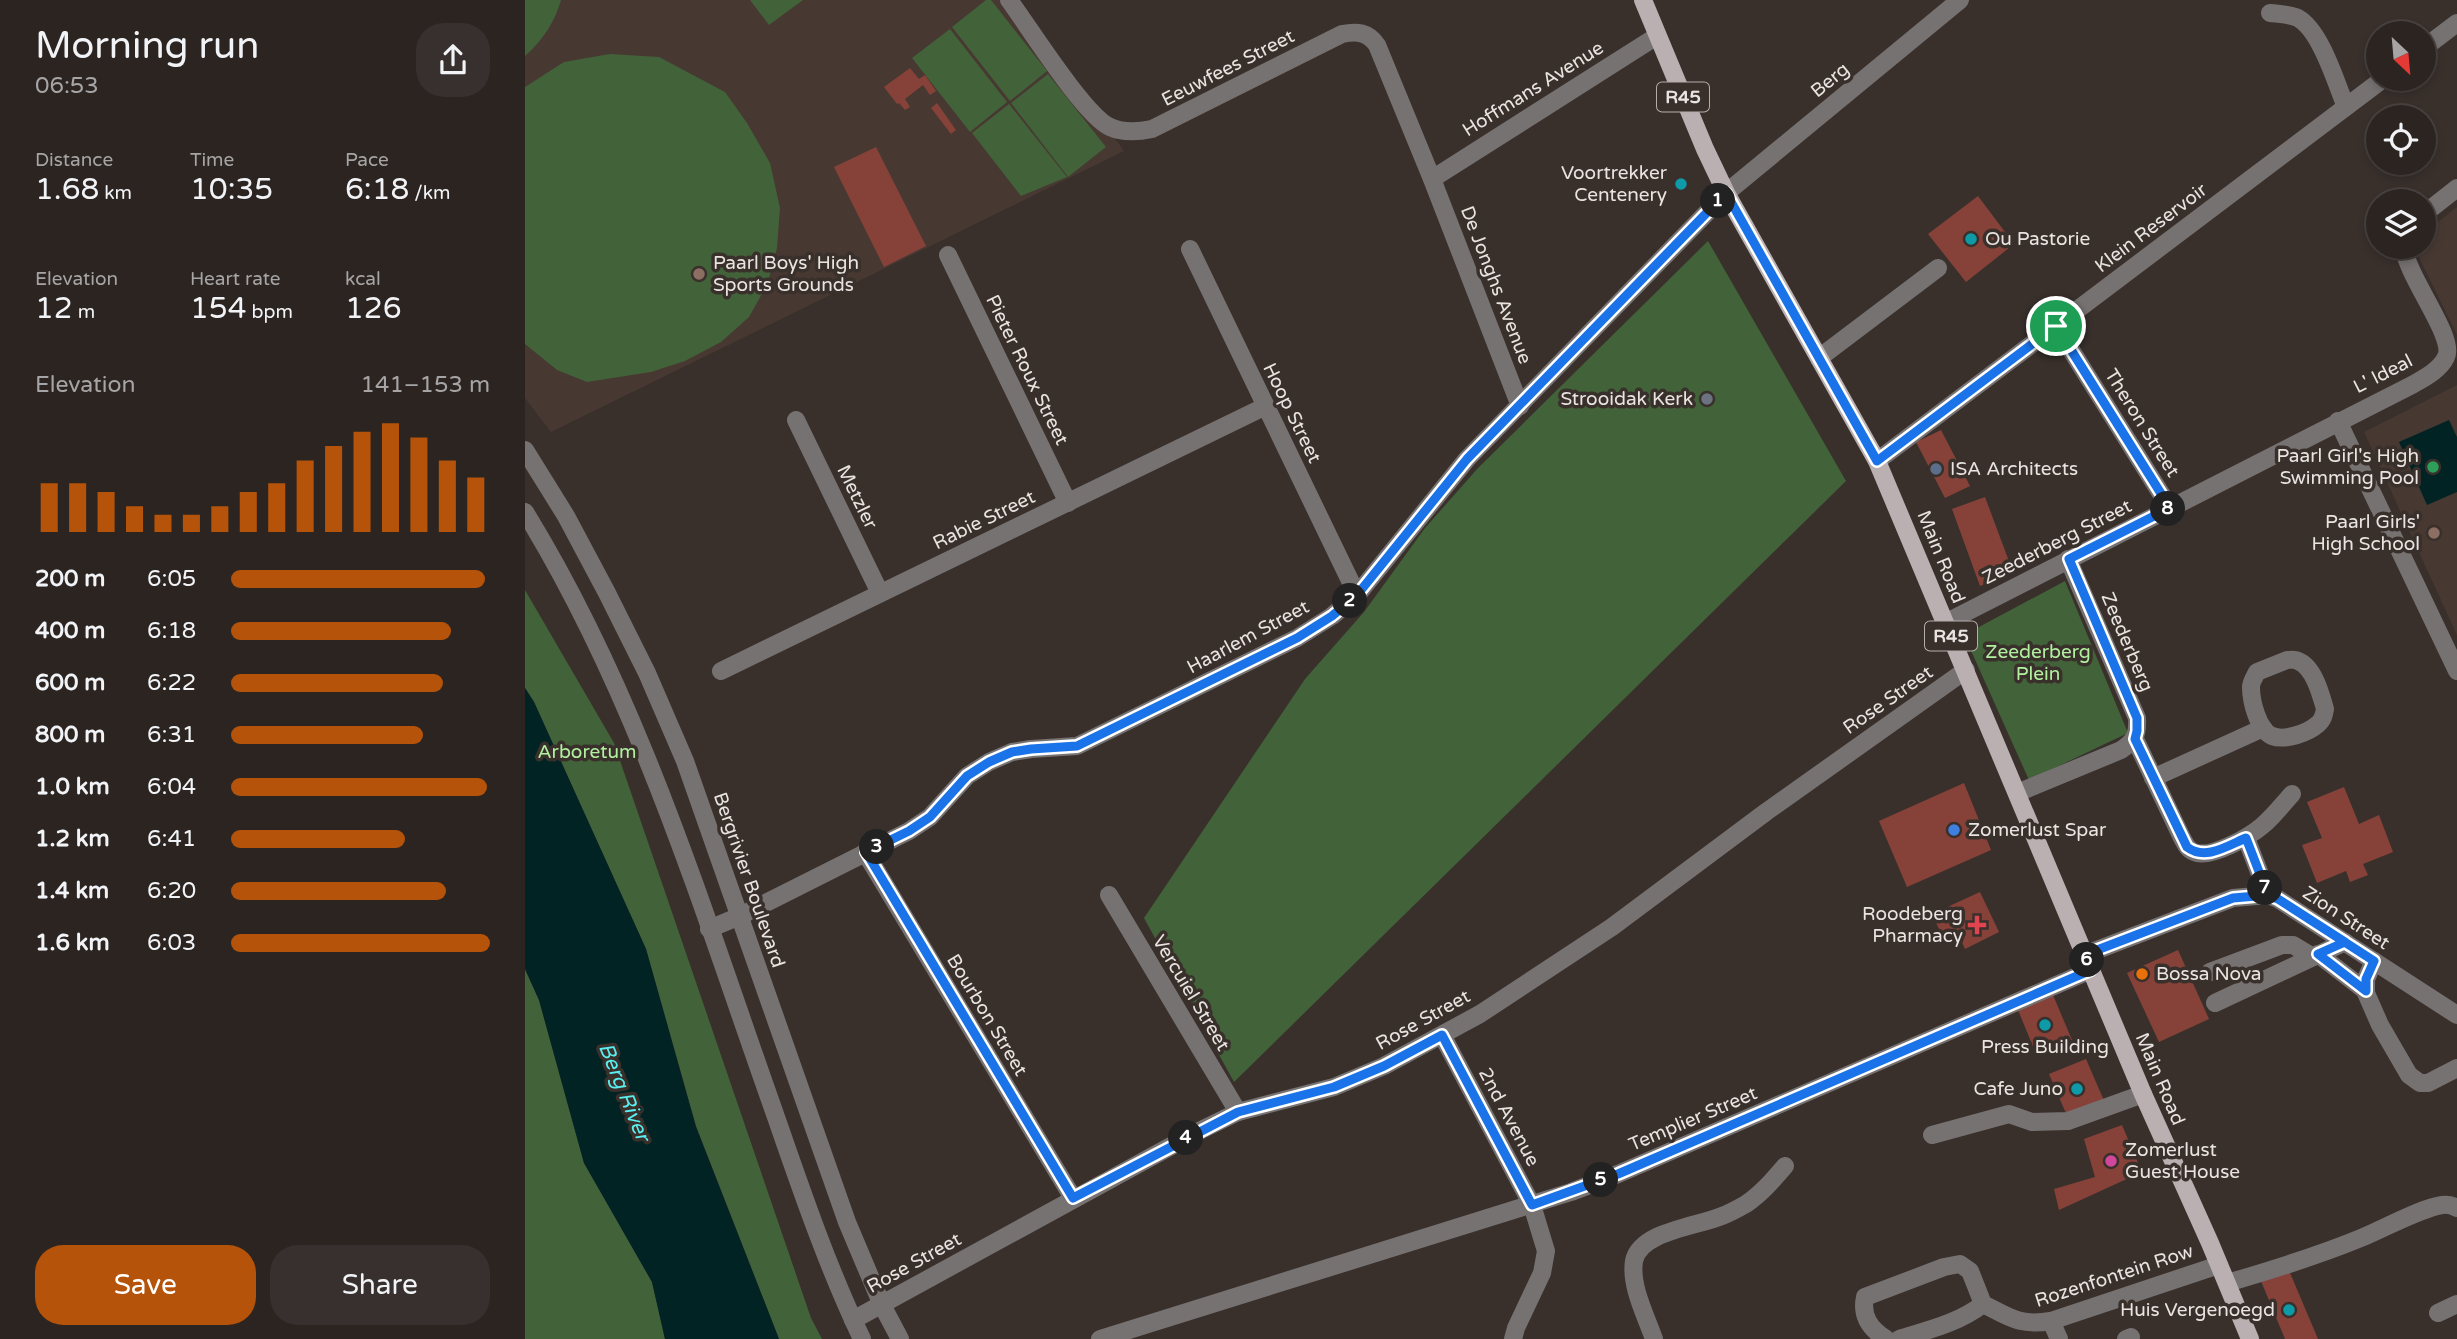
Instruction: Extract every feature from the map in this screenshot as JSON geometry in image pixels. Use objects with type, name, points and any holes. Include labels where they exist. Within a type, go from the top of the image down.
[{"type":"main road","name":"Main Road","points":[[1643,0],[1726,193],[1877,461],[2249,1339]]},
{"type":"street","name":"Eeuwfees Street","points":[[1009,0],[1090,111],[1110,127],[1127,131],[1152,129],[1342,34],[1365,34],[1377,45],[1432,178]]},
{"type":"street","name":"Berg","points":[[1726,193],[1960,0]]},
{"type":"street","points":[[2270,13],[2285,14],[2308,27],[2329,65],[2346,107]]},
{"type":"street","points":[[2436,39],[2457,23]]},
{"type":"street","name":"Hoffmans Avenue","points":[[1432,178],[1657,36]]},
{"type":"street","name":"Klein Reservoir","points":[[1877,461],[2367,91]]},
{"type":"street","name":"De Jonghs Avenue","points":[[1432,178],[1520,406]]},
{"type":"street","points":[[2436,205],[2457,188]]},
{"type":"street","name":"Haarlem Street","points":[[709,929],[909,831],[930,817],[967,776],[989,762],[1012,752],[1077,746],[1297,638],[1332,616],[1357,595],[1467,459],[1726,193]]},
{"type":"street","name":"Hoop Street","points":[[1190,249],[1357,595]]},
{"type":"street","name":"Pieter Roux Street","points":[[948,255],[1068,503]]},
{"type":"street","name":"L' Ideal","points":[[2338,421],[2427,376],[2452,356],[2446,337],[2406,259]]},
{"type":"street","points":[[1819,358],[1938,268]]},
{"type":"street","name":"Theron Street","points":[[2056,326],[2170,508]]},
{"type":"street","name":"Rabie Street","points":[[721,671],[1266,406]]},
{"type":"street","name":"Metzler","points":[[796,420],[880,593]]},
{"type":"street","points":[[2338,421],[2457,671]]},
{"type":"street","name":"Zeederberg Street","points":[[1945,622],[2338,421]]},
{"type":"street","name":"Bergrivier Boulevard","points":[[525,450],[572,527],[647,673],[685,761],[847,1222],[882,1305],[900,1339]]},
{"type":"street","points":[[525,512],[579,609],[617,685],[658,786],[817,1233],[862,1339]]},
{"type":"street","name":"Zeederberg","points":[[2069,559],[2137,718],[2135,739],[2187,847],[2193,852],[2212,852],[2246,838]]},
{"type":"street","points":[[2298,661],[2307,668],[2322,697],[2325,709],[2323,718],[2318,725],[2283,738],[2271,736],[2263,728],[2252,700],[2251,684],[2257,673],[2275,663],[2298,661]]},
{"type":"street","name":"Rose Street","points":[[853,1320],[1073,1198],[1238,1112],[1334,1087],[1384,1066],[1442,1035],[1525,986],[1612,927],[1766,812],[1966,670]]},
{"type":"street","points":[[2153,778],[2263,728]]},
{"type":"street","points":[[2017,793],[2121,750],[2135,739]]},
{"type":"street","points":[[2088,963],[2233,898],[2268,895],[2246,838],[2262,826],[2292,794]]},
{"type":"street","name":"Bourbon Street","points":[[866,852],[1073,1198]]},
{"type":"street","name":"Vercuiel Street","points":[[1109,895],[1238,1112]]},
{"type":"street","name":"Zion Street","points":[[2268,895],[2457,1015]]},
{"type":"street","points":[[2215,1003],[2345,942]]},
{"type":"street","points":[[2210,972],[2283,945],[2293,945],[2315,956],[2366,991]]},
{"type":"street","points":[[2374,961],[2366,979],[2366,991],[2380,1025],[2414,1079],[2428,1083],[2457,1068]]},
{"type":"street","name":"Templier Street","points":[[1100,1339],[1231,1296],[1532,1205],[1618,1174],[2088,963]]},
{"type":"street","name":"2nd Avenue","points":[[1442,1035],[1532,1205],[1546,1251],[1542,1273],[1513,1339]]},
{"type":"street","points":[[1932,1136],[2009,1114],[2032,1122],[2068,1121],[2143,1094]]},
{"type":"street","points":[[1654,1339],[1634,1280],[1634,1259],[1640,1250],[1653,1239],[1671,1231],[1722,1216],[1746,1204],[1785,1167]]},
{"type":"street","points":[[2227,1283],[2295,1264],[2430,1208],[2444,1204],[2457,1208]]},
{"type":"street","points":[[1886,1339],[1874,1331],[1865,1318],[1865,1297],[1944,1266],[1960,1264],[1970,1271],[1983,1304],[1971,1314],[1899,1339]]},
{"type":"street","name":"Rozenfontein Row","points":[[1983,1304],[2021,1323],[2051,1321],[2219,1265]]},
{"type":"street","points":[[2438,1313],[2457,1304]]},
{"type":"street","points":[[2051,1321],[2059,1339]]},
{"type":"shaded area","name":"Paarl Boys' High Sports Grounds","points":[[525,0],[1015,0],[1124,151],[551,432],[525,398]]},
{"type":"shaded area","points":[[2457,207],[2457,335],[2420,259],[2436,259],[2436,224]]},
{"type":"shaded area","name":"Paarl Girls' High School","points":[[2457,385],[2457,635],[2364,432]]},
{"type":"green space","points":[[525,0],[561,0],[547,31],[525,56]]},
{"type":"green space","points":[[750,0],[803,0],[769,25]]},
{"type":"green space","points":[[986,0],[991,0],[1047,71],[1010,101],[952,27]]},
{"type":"green space","points":[[950,29],[1007,102],[970,132],[912,58]]},
{"type":"green space","points":[[610,54],[659,57],[725,92],[770,163],[780,208],[777,248],[767,285],[749,317],[721,342],[685,361],[651,372],[587,382],[557,370],[525,344],[525,87],[564,62]]},
{"type":"green space","points":[[1048,74],[1106,147],[1068,177],[1011,103]]},
{"type":"green space","points":[[1009,104],[1067,177],[1021,196],[972,133]]},
{"type":"green space","points":[[1708,241],[1846,481],[1234,1082],[1144,918],[1305,679],[1364,612],[1425,528],[1478,468]]},
{"type":"green space","name":"Zeederberg Plein","points":[[2065,581],[2128,733],[2029,780],[1964,635]]},
{"type":"green space","name":"Arboretum","points":[[525,590],[614,743],[811,1318],[822,1339],[779,1339],[696,1126],[646,949],[534,702],[525,688]]},
{"type":"green space","points":[[525,969],[539,1000],[584,1163],[652,1282],[665,1339],[525,1339]]},
{"type":"water","name":"Paarl Girl's High Swimming Pool","points":[[2449,420],[2457,437],[2457,492],[2427,505],[2399,442]]},
{"type":"water","name":"Berg River","points":[[525,688],[534,702],[646,949],[696,1127],[779,1339],[665,1339],[652,1282],[584,1163],[539,1000],[525,969]]},
{"type":"building","points":[[910,68],[919,79],[925,75],[936,91],[930,95],[923,85],[905,99],[910,107],[905,110],[884,87]]},
{"type":"building","points":[[937,103],[956,130],[951,134],[931,108]]},
{"type":"building","points":[[876,147],[926,246],[884,267],[834,167]]},
{"type":"building","name":"Ou Pastorie","points":[[1978,196],[2014,244],[1966,282],[1928,234]]},
{"type":"building","points":[[1941,430],[1970,486],[1945,498],[1916,442]]},
{"type":"building","points":[[1985,497],[2013,572],[1980,586],[1952,509]]},
{"type":"building","points":[[1964,783],[1991,850],[1907,887],[1879,821]]},
{"type":"building","points":[[2344,787],[2359,824],[2379,815],[2393,852],[2363,864],[2368,875],[2350,882],[2346,871],[2317,883],[2302,845],[2322,838],[2307,802]]},
{"type":"building","points":[[1980,892],[1999,932],[1965,949],[1959,936],[1945,942],[1932,914]]},
{"type":"building","points":[[2178,950],[2209,1019],[2159,1042],[2127,973]]},
{"type":"building","name":"Press Building","points":[[2053,995],[2072,1040],[2036,1054],[2018,1010]]},
{"type":"building","name":"Cafe Juno","points":[[2086,1059],[2105,1103],[2068,1118],[2049,1074]]},
{"type":"building","name":"Zomerlust Guest House","points":[[2122,1125],[2142,1172],[2059,1210],[2054,1189],[2095,1177],[2084,1139]]},
{"type":"building","name":"Huis Vergenoegd","points":[[2288,1268],[2318,1339],[2285,1339],[2261,1281]]},
{"type":"place","name":"Voortrekker Centenery","points":[[1681,184]]},
{"type":"place","name":"Ou Pastorie","points":[[1971,239]]},
{"type":"place","name":"Paarl Boys' High Sports Grounds","points":[[699,274]]},
{"type":"place","name":"Strooidak Kerk","points":[[1707,399]]},
{"type":"place","name":"Paarl Girl's High Swimming Pool","points":[[2433,467]]},
{"type":"place","name":"ISA Architects","points":[[1936,469]]},
{"type":"place","name":"Paarl Girls' High School","points":[[2434,533]]},
{"type":"place","name":"Zomerlust Spar","points":[[1954,830]]},
{"type":"place","name":"Roodeberg Pharmacy","points":[[1977,925]]},
{"type":"place","name":"Bossa Nova","points":[[2142,974]]},
{"type":"place","name":"Press Building","points":[[2045,1025]]},
{"type":"place","name":"Cafe Juno","points":[[2077,1089]]},
{"type":"place","name":"Zomerlust Guest House","points":[[2111,1161]]},
{"type":"place","name":"Huis Vergenoegd","points":[[2289,1310]]},
{"type":"route","points":[[2056,326],[1877,461],[1726,193],[1467,459],[1357,595],[1332,616],[1297,638],[1077,746],[1012,752],[989,762],[967,776],[930,817],[909,831],[866,852],[1073,1198],[1238,1112],[1334,1087],[1384,1066],[1442,1035],[1532,1205],[1618,1174],[2091,970],[2084,955],[2233,898],[2251,895],[2268,895],[2278,899],[2345,942],[2374,961],[2366,979],[2366,991],[2318,954],[2345,942],[2268,895],[2246,838],[2205,854],[2193,852],[2187,847],[2135,739],[2137,718],[2069,559],[2170,508],[2056,326]]}]
